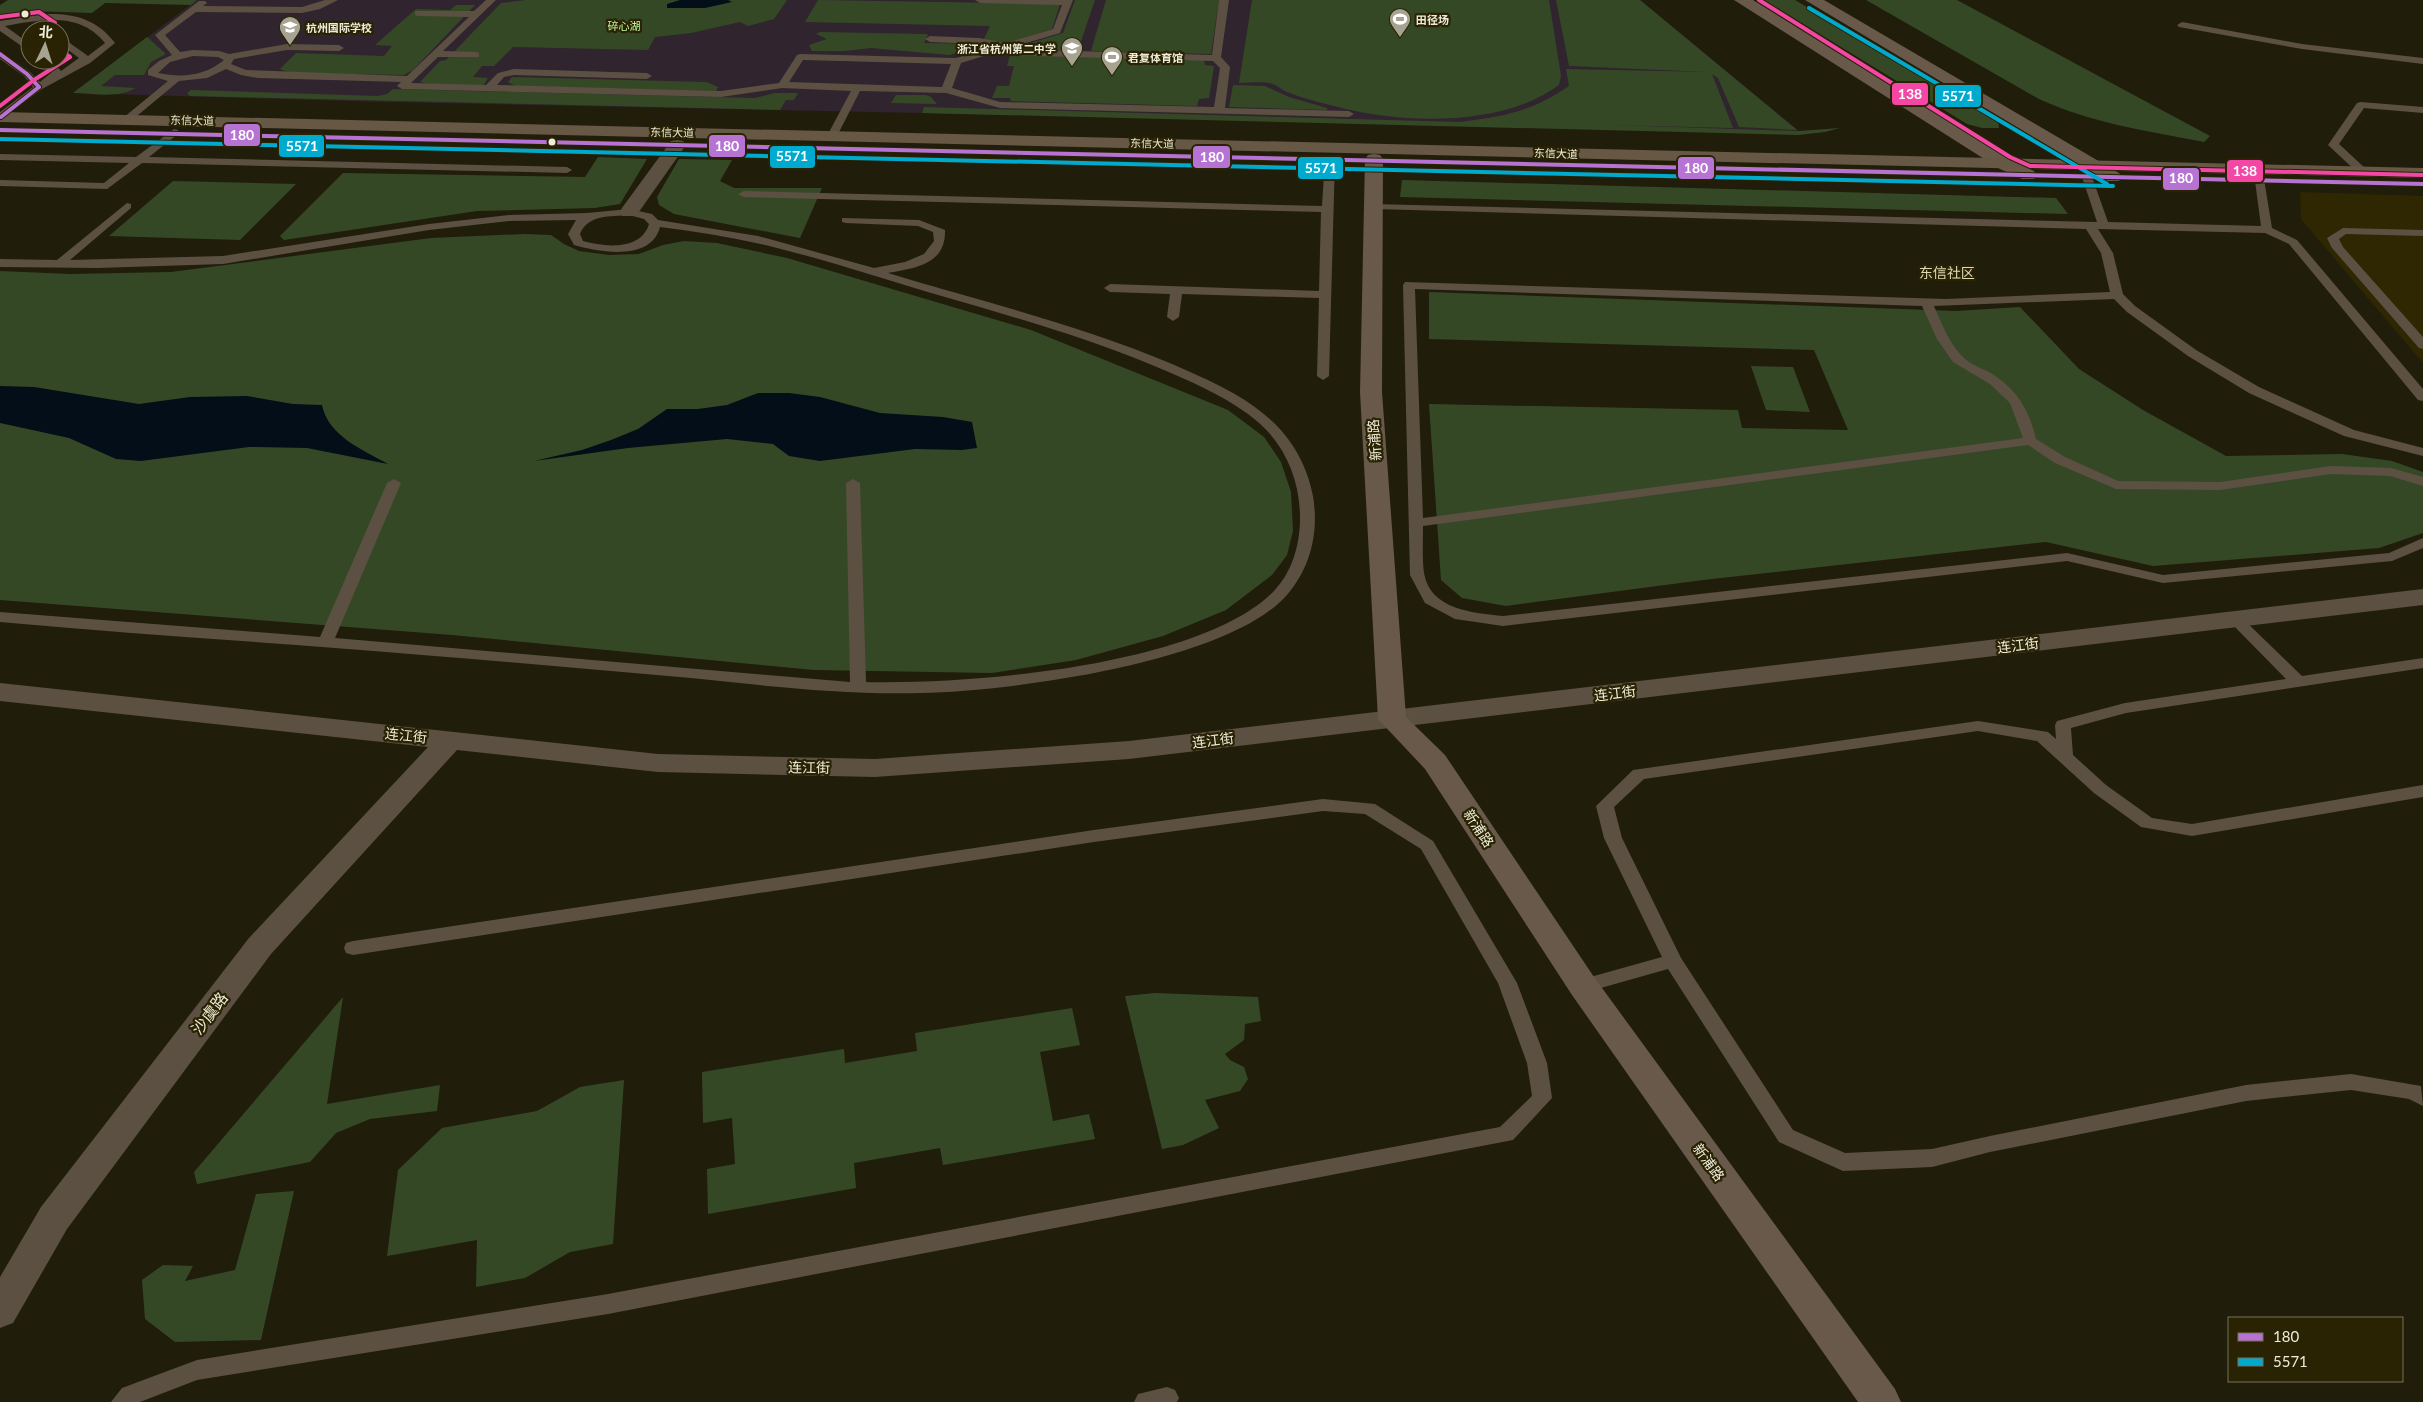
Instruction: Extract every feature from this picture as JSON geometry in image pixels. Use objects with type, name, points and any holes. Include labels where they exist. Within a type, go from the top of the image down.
[{"type":"main road","name":"东信大道","points":[[0,117],[128,118],[2006,165],[2091,172],[2113,177],[2423,184]]},
{"type":"main road","name":"东信大道","points":[[0,130],[174,132],[2028,175],[2091,172],[2423,173]]},
{"type":"street","points":[[1742,0],[2006,165],[2028,175]]},
{"type":"street","points":[[1813,0],[2091,172]]},
{"type":"street","points":[[629,212],[677,145]]},
{"type":"street","name":"新浦路","points":[[1374,160],[1375,206],[1371,392],[1392,719],[1435,762],[1583,986],[1881,1402]]},
{"type":"street","name":"连江街","points":[[0,692],[658,763],[875,768],[1129,750],[2423,596]]},
{"type":"street","name":"沙虞路","points":[[0,1311],[54,1218],[260,946],[451,740]]},
{"type":"lane","points":[[177,55],[160,36],[206,0]]},
{"type":"lane","points":[[194,9],[302,10],[317,7],[333,0]]},
{"type":"lane","points":[[491,0],[402,86],[721,94],[782,85],[946,90],[1000,105],[1350,114]]},
{"type":"lane","points":[[782,85],[800,57],[957,61],[1057,31],[1068,1],[980,0]]},
{"type":"lane","points":[[1216,58],[1224,0]]},
{"type":"lane","points":[[418,13],[476,14]]},
{"type":"lane","points":[[0,26],[59,16],[80,18],[107,37],[110,44],[103,51],[39,88]]},
{"type":"lane","points":[[0,26],[20,23]]},
{"type":"lane","points":[[2182,25],[2264,42],[2364,56],[2423,61]]},
{"type":"lane","points":[[0,26],[20,41]]},
{"type":"lane","points":[[314,48],[326,36]]},
{"type":"lane","points":[[930,39],[979,41],[1006,46]]},
{"type":"lane","points":[[70,46],[85,58],[70,68]]},
{"type":"lane","points":[[339,48],[287,47],[227,61],[199,76],[176,79],[153,75],[153,70],[160,63],[177,55],[205,52],[227,61],[244,73],[258,75],[410,79]]},
{"type":"lane","points":[[987,52],[1216,58],[1225,67],[1219,111]]},
{"type":"lane","points":[[0,54],[27,74],[39,88]]},
{"type":"lane","points":[[435,54],[476,55]]},
{"type":"lane","points":[[946,90],[957,61]]},
{"type":"lane","points":[[0,117],[57,73],[56,70]]},
{"type":"lane","points":[[39,88],[67,70]]},
{"type":"lane","points":[[489,88],[501,75],[514,72],[648,76]]},
{"type":"lane","points":[[128,118],[176,79]]},
{"type":"lane","points":[[832,136],[857,88]]},
{"type":"lane","points":[[2362,172],[2333,145],[2361,105],[2423,110]]},
{"type":"lane","points":[[0,183],[107,186],[174,132]]},
{"type":"lane","points":[[0,156],[567,170]]},
{"type":"lane","points":[[1323,376],[1330,158]]},
{"type":"lane","points":[[2091,172],[2104,226]]},
{"type":"lane","points":[[2260,181],[2268,230]]},
{"type":"lane","points":[[744,194],[1327,208]]},
{"type":"lane","points":[[59,264],[127,206]]},
{"type":"lane","points":[[1375,206],[2268,230],[2293,242],[2423,397]]},
{"type":"lane","points":[[0,263],[59,264],[222,260],[429,227],[509,218],[587,216],[629,212],[648,216],[655,222],[717,231],[789,247],[1036,319],[1140,354],[1223,392],[1259,416],[1280,437],[1300,470],[1309,513],[1304,553],[1294,579],[1267,605],[1219,635],[1129,660],[1025,680],[923,688],[793,683],[326,642],[0,617]]},
{"type":"lane","points":[[587,216],[578,224],[574,234],[578,243],[595,248],[621,248],[644,242],[652,234],[655,222]]},
{"type":"lane","points":[[846,220],[919,223],[939,230],[941,240],[936,250],[916,264],[873,272]]},
{"type":"lane","points":[[2090,225],[2107,253],[2117,295],[2131,309],[2192,353],[2254,390],[2349,433],[2423,452]]},
{"type":"lane","points":[[2423,233],[2343,231],[2333,238],[2338,248],[2423,346]]},
{"type":"lane","points":[[2117,295],[1926,302],[1409,285],[1417,575],[1430,600],[1460,616],[1503,621],[2068,557],[2163,579],[2392,557],[2423,542]]},
{"type":"lane","points":[[1110,288],[1325,295]]},
{"type":"lane","points":[[1172,316],[1176,290]]},
{"type":"lane","points":[[1926,302],[1948,347],[1959,360],[1998,382],[2015,398],[2024,415],[2030,441]]},
{"type":"lane","points":[[1416,523],[2030,441],[2060,460],[2116,485],[2220,486],[2331,470],[2391,472],[2423,482]]},
{"type":"lane","points":[[326,642],[394,483]]},
{"type":"lane","points":[[853,483],[858,686]]},
{"type":"lane","points":[[2235,619],[2298,681]]},
{"type":"lane","points":[[2065,756],[2063,725],[2126,708],[2423,663]]},
{"type":"lane","points":[[2423,791],[2192,830],[2147,823],[2100,789],[2042,736],[1978,726],[1639,774],[1605,806],[1613,838],[1673,961],[1748,1074],[1786,1136],[1843,1162],[1932,1158],[1990,1144],[2246,1093],[2350,1082],[2414,1092],[2423,1098]]},
{"type":"lane","points":[[123,1402],[130,1395],[197,1370],[608,1304],[1506,1134],[1542,1098],[1537,1063],[1507,983],[1427,845],[1369,808],[1323,805],[1094,836],[353,948]]},
{"type":"lane","points":[[1583,986],[1673,961]]},
{"type":"shaded area","name":"浙江省杭州第二中学","points":[[197,0],[1640,0],[1799,131],[386,102],[73,93]]},
{"type":"shaded area","points":[[680,0],[728,0],[732,2],[705,8],[667,8],[667,4]]},
{"type":"shaded area","points":[[2300,192],[2423,196],[2423,363],[2301,219]]},
{"type":"shaded area","points":[[0,386],[34,387],[139,404],[190,397],[247,396],[293,404],[322,405],[331,425],[339,434],[388,464],[307,448],[249,447],[141,461],[116,459],[69,438],[0,423]]},
{"type":"shaded area","points":[[758,393],[789,393],[820,397],[880,413],[943,417],[972,422],[977,448],[962,450],[915,449],[820,461],[789,456],[773,444],[727,439],[628,448],[534,461],[582,450],[611,440],[638,429],[667,409],[698,409],[727,405]]},
{"type":"green space","points":[[8,0],[197,0],[191,5],[105,3],[92,13],[30,11],[0,19],[0,5]]},
{"type":"green space","name":"碎心湖","points":[[526,0],[787,0],[774,19],[748,26],[740,22],[691,33],[655,37],[648,50],[513,47],[494,66],[482,66],[473,77],[488,78],[483,86],[420,82],[440,61],[446,60],[501,3]]},
{"type":"green space","points":[[818,0],[1060,4],[1052,29],[1005,44],[984,39],[990,26],[805,22]]},
{"type":"green space","points":[[1075,0],[1095,0],[1078,50],[1016,50],[1017,47],[1063,33]]},
{"type":"green space","points":[[1106,0],[1219,0],[1211,54],[1091,51]]},
{"type":"green space","name":"田径场","points":[[1252,0],[1549,0],[1561,76],[1559,85],[1535,99],[1509,109],[1480,115],[1419,119],[1360,112],[1334,106],[1293,94],[1269,83],[1239,83]]},
{"type":"green space","points":[[1556,0],[1640,0],[1797,130],[1739,127],[1718,78],[1712,74],[1733,128],[1611,125],[1799,131],[1840,128],[1798,135],[922,113],[924,107],[1461,122],[1505,115],[1542,102],[1569,86],[1566,69],[1708,72],[1569,66]]},
{"type":"green space","points":[[1764,0],[1795,0],[1998,121],[1999,128],[1982,128],[1967,124]]},
{"type":"green space","points":[[1866,0],[1957,0],[2210,136],[2204,142],[2162,134],[2099,120],[2059,107],[2039,99]]},
{"type":"green space","points":[[456,5],[475,5],[413,70],[404,75],[290,73],[280,69],[296,53],[384,56],[392,46],[375,45],[416,9],[450,10]]},
{"type":"green space","points":[[820,32],[928,34],[924,43],[979,44],[988,47],[982,50],[968,50],[949,55],[871,48],[844,51],[812,51],[809,45],[827,39],[816,34]]},
{"type":"green space","points":[[147,37],[166,54],[151,62],[144,75],[115,75],[101,86],[135,88],[121,93],[105,95],[73,93]]},
{"type":"green space","name":"君复体育馆","points":[[1010,55],[1204,60],[1205,65],[1214,66],[1209,98],[1199,99],[1197,106],[1011,101],[1010,98],[992,98],[997,86],[1009,86],[1014,66],[1007,66]]},
{"type":"green space","points":[[512,77],[707,82],[718,87],[716,91],[515,86],[508,82]]},
{"type":"green space","points":[[1233,85],[1265,86],[1289,97],[1327,108],[1327,110],[1229,107]]},
{"type":"green space","points":[[393,89],[755,98],[775,93],[798,93],[794,100],[786,100],[780,110],[190,96],[187,93],[191,90],[378,96],[387,94]]},
{"type":"green space","points":[[896,95],[926,95],[931,97],[937,104],[891,103]]},
{"type":"green space","points":[[598,157],[647,159],[620,204],[595,208],[477,211],[284,240],[280,236],[343,173],[585,177]]},
{"type":"green space","points":[[679,159],[732,160],[720,181],[734,188],[822,188],[800,238],[674,214],[659,205],[657,197]]},
{"type":"green space","points":[[1402,180],[2056,198],[2068,214],[1400,197]]},
{"type":"green space","points":[[173,181],[296,184],[240,240],[109,236]]},
{"type":"green space","points":[[524,234],[551,235],[579,251],[609,255],[639,254],[663,245],[684,241],[717,243],[787,258],[1031,330],[1228,410],[1264,437],[1281,462],[1291,492],[1293,531],[1287,555],[1272,575],[1226,610],[1163,636],[1076,660],[992,673],[814,670],[452,635],[0,600],[0,271],[70,274],[171,272],[431,238]]},
{"type":"green space","points":[[1429,292],[1956,311],[2020,307],[2079,369],[2143,410],[2226,456],[2342,454],[2392,461],[2423,472],[2423,533],[2379,548],[2153,566],[2046,542],[1703,580],[1506,606],[1462,598],[1441,580],[1429,404],[1738,410],[1742,428],[1848,430],[1814,350],[1429,339]]},
{"type":"green space","points":[[1751,366],[1793,367],[1810,412],[1766,410]]},
{"type":"green space","points":[[1155,993],[1258,997],[1261,1021],[1245,1024],[1244,1040],[1225,1054],[1230,1060],[1244,1067],[1248,1079],[1240,1091],[1205,1100],[1219,1128],[1183,1145],[1162,1149],[1125,996]]},
{"type":"green space","points":[[343,997],[327,1104],[440,1085],[437,1111],[370,1119],[336,1133],[310,1162],[197,1184],[194,1172]]},
{"type":"green space","points":[[1072,1008],[1080,1045],[1040,1052],[1053,1121],[1089,1114],[1095,1139],[943,1165],[940,1148],[854,1163],[856,1188],[708,1214],[707,1169],[735,1164],[732,1118],[703,1123],[702,1072],[844,1049],[845,1063],[917,1051],[915,1033]]},
{"type":"green space","points":[[624,1080],[613,1244],[570,1252],[525,1278],[476,1287],[477,1240],[387,1256],[398,1170],[442,1128],[537,1111],[580,1087]]},
{"type":"green space","points":[[294,1191],[261,1340],[175,1342],[145,1319],[142,1280],[163,1265],[193,1266],[185,1281],[235,1270],[256,1194]]},
{"type":"transit line","name":"138","points":[[1759,0],[2010,157],[2030,166],[2423,175]]},
{"type":"transit line","name":"5571","points":[[1809,8],[2107,184]]},
{"type":"transit line","name":"138","points":[[0,17],[39,12],[51,20]]},
{"type":"transit line","name":"180","points":[[0,54],[27,74],[39,87],[1,117]]},
{"type":"transit line","name":"138","points":[[0,106],[50,70]]},
{"type":"transit line","name":"180","points":[[0,130],[2423,184]]},
{"type":"transit line","name":"5571","points":[[0,139],[2113,186]]},
{"type":"place","name":"田径场","points":[[1400,38]]},
{"type":"place","name":"杭州国际学校","points":[[290,46]]},
{"type":"place","name":"浙江省杭州第二中学","points":[[1072,67]]},
{"type":"place","name":"君复体育馆","points":[[1112,76]]},
{"type":"district","name":"东信社区","points":[[1947,272]]}]
